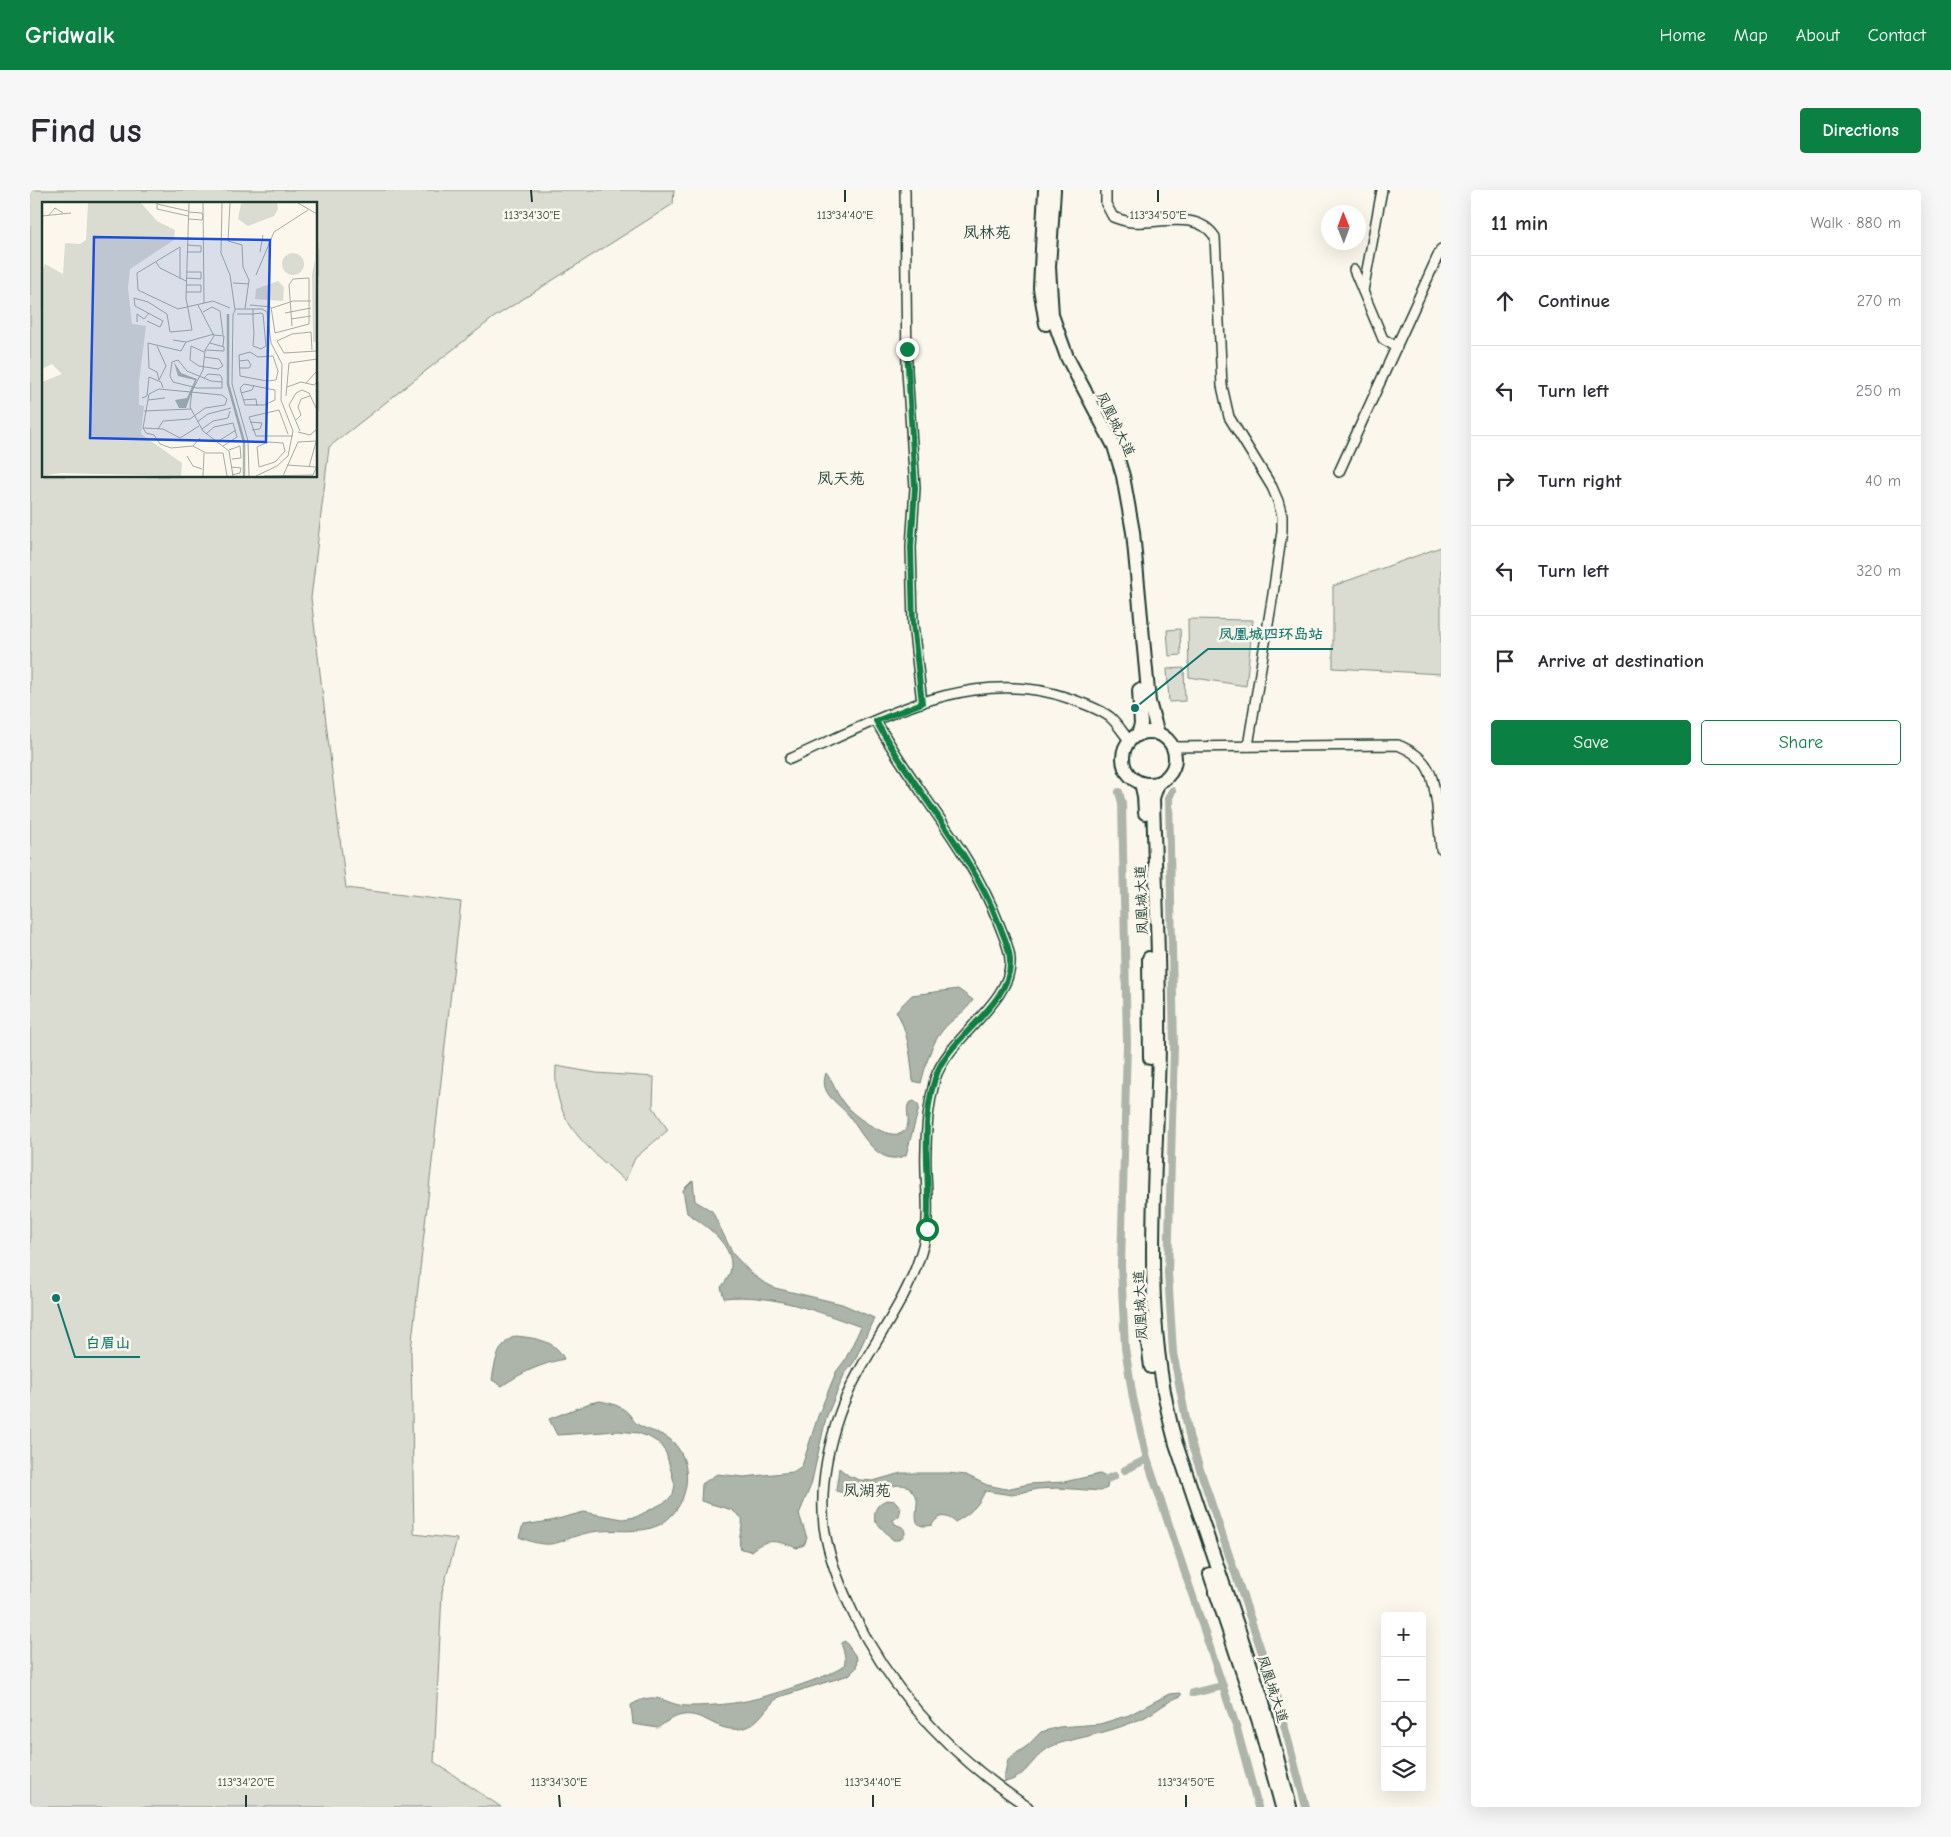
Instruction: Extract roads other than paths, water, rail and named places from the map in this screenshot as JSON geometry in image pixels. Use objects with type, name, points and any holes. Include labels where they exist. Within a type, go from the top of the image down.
[{"type":"main road","name":"凤凰城大道","points":[[1045,190],[1040,262],[1042,308],[1058,358],[1102,439],[1117,482],[1125,526],[1141,703],[1141,724],[1134,737]]},
{"type":"main road","name":"凤凰城大道","points":[[1054,190],[1050,267],[1052,314],[1067,357],[1114,446],[1124,476],[1133,532],[1149,702],[1158,734]]},
{"type":"main road","points":[[1148,732],[1158,734],[1173,747],[1175,764],[1166,779],[1158,783],[1141,784],[1126,773],[1122,756],[1134,737],[1148,732]]},
{"type":"main road","name":"凤凰城大道","points":[[1158,783],[1153,798],[1159,1047],[1153,1273],[1158,1354],[1164,1397],[1176,1444],[1261,1696],[1290,1807]]},
{"type":"main road","name":"凤凰城大道","points":[[1141,784],[1145,802],[1149,971],[1150,1063],[1145,1266],[1148,1345],[1156,1394],[1169,1452],[1260,1722],[1282,1807]]},
{"type":"street","points":[[904,190],[907,371],[915,488],[911,547],[913,624],[922,703]]},
{"type":"street","points":[[1106,190],[1106,204],[1113,217],[1130,222],[1195,221],[1203,224],[1215,238],[1222,386],[1229,417],[1272,487],[1282,516],[1282,531],[1273,594],[1248,746]]},
{"type":"street","points":[[1363,291],[1382,190]]},
{"type":"street","points":[[1338,472],[1441,249]]},
{"type":"street","points":[[1354,270],[1383,339],[1397,347]]},
{"type":"street","points":[[790,759],[922,703],[956,692],[982,688],[1009,687],[1044,691],[1078,701],[1110,718],[1134,737]]},
{"type":"street","points":[[876,721],[894,754],[964,855],[983,888],[1009,951],[1010,968],[999,993],[976,1023],[954,1044],[943,1061],[935,1080],[928,1127],[928,1207],[925,1240],[914,1272],[856,1378],[839,1416],[830,1446],[824,1480],[824,1527],[834,1571],[848,1604],[865,1636],[895,1684],[920,1717],[956,1754],[995,1785],[1028,1807]]},
{"type":"street","points":[[1173,747],[1386,744],[1410,750],[1429,768],[1434,783],[1441,849]]},
{"type":"waterway","points":[[1172,791],[1169,798],[1174,1047],[1168,1273],[1173,1352],[1190,1440],[1275,1691],[1306,1807]]},
{"type":"waterway","points":[[1119,792],[1122,803],[1127,1044],[1121,1266],[1125,1348],[1133,1398],[1147,1459],[1237,1729],[1258,1807]]},
{"type":"waterway","points":[[1125,1470],[1147,1459]]},
{"type":"waterway","points":[[1107,1479],[1114,1476]]},
{"type":"waterway","points":[[1193,1693],[1223,1686]]},
{"type":"place","name":"凤凰城四环岛站","points":[[1135,708]]},
{"type":"place","name":"白眉山","points":[[56,1298]]},
{"type":"district","name":"凤林苑","points":[[987,232]]},
{"type":"district","name":"凤天苑","points":[[841,478]]},
{"type":"district","name":"凤湖苑","points":[[867,1490]]}]
